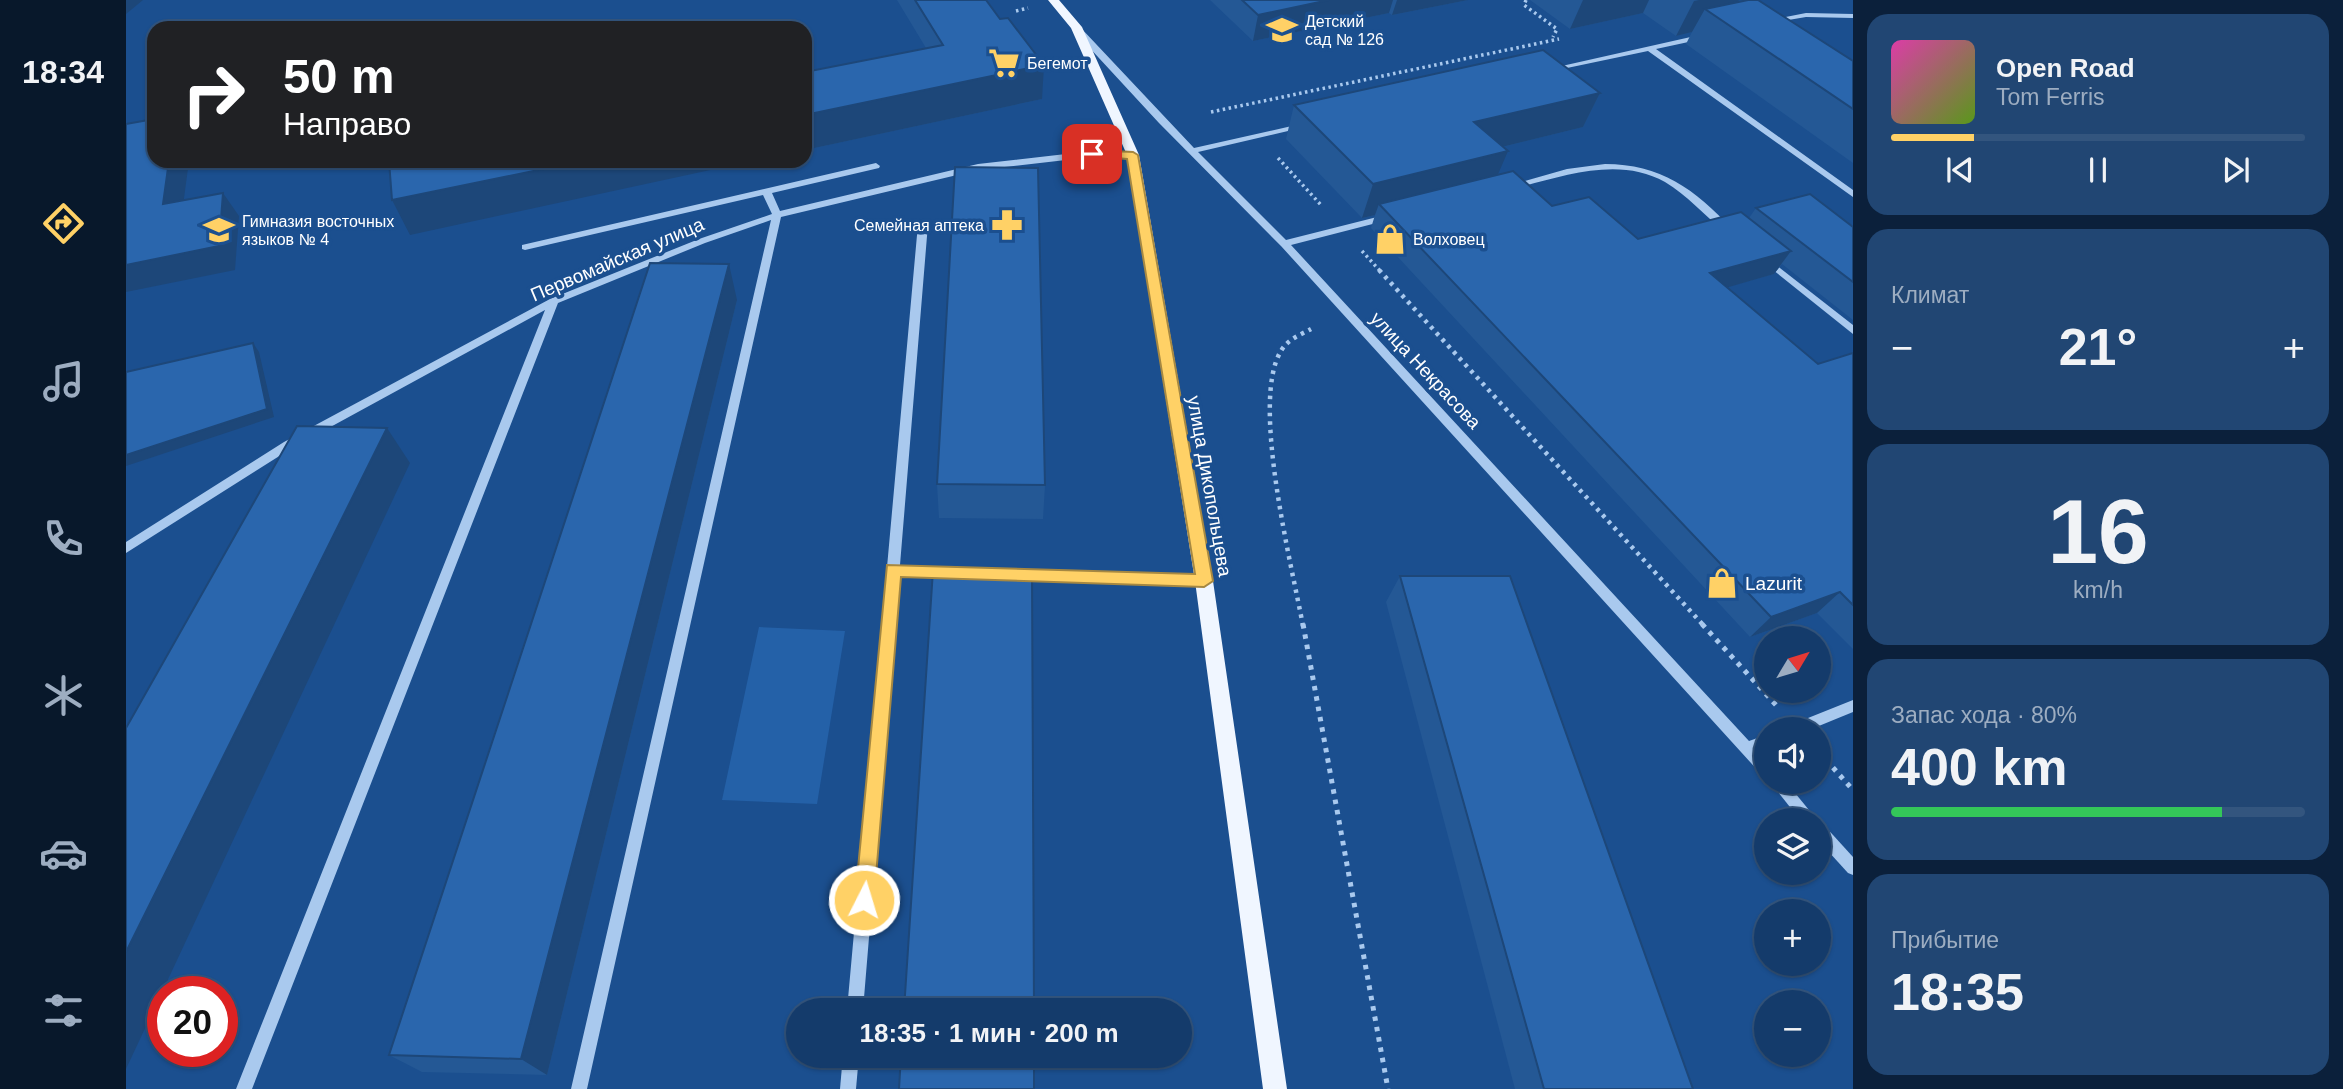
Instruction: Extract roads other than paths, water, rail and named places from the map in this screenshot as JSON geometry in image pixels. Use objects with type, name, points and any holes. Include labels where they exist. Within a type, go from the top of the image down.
[{"type":"main road","name":"улица Некрасова","points":[[1053,0],[1076,27]]},
{"type":"main road","name":"улица Дикопольцева","points":[[1076,27],[1133,155],[1204,581],[1275,1089]]},
{"type":"street","points":[[1774,12],[1795,26]]},
{"type":"street","points":[[1755,25],[1806,15],[1853,16]]},
{"type":"street","name":"улица Некрасова","points":[[1076,27],[1284,244],[1754,756]]},
{"type":"street","points":[[1542,71],[1715,34]]},
{"type":"street","points":[[1648,48],[1853,194]]},
{"type":"street","points":[[1192,150],[1317,122]]},
{"type":"street","name":"Первомайская улица","points":[[127,548],[288,445],[554,301],[702,241],[777,215],[978,167],[1092,154],[1133,155]]},
{"type":"street","points":[[525,247],[876,166]]},
{"type":"street","points":[[1497,190],[1578,170],[1616,167],[1641,169],[1662,176],[1736,236]]},
{"type":"street","points":[[579,1089],[777,215],[766,190]]},
{"type":"street","points":[[1284,244],[1394,216]]},
{"type":"street","points":[[856,998],[923,224]]},
{"type":"street","points":[[1757,253],[1853,330]]},
{"type":"street","points":[[244,1089],[554,301]]},
{"type":"street","points":[[893,570],[961,572]]},
{"type":"street","points":[[1002,573],[1204,581]]},
{"type":"street","points":[[1825,717],[1853,706]]},
{"type":"street","points":[[1747,748],[1754,745]]},
{"type":"street","points":[[1787,794],[1800,808]]},
{"type":"street","points":[[1831,843],[1853,868]]},
{"type":"street","points":[[848,1089],[850,1068]]},
{"type":"place","name":"Детский сад № 126","points":[[1282,30]]},
{"type":"place","name":"Бегемот","points":[[1004,63]]},
{"type":"place","name":"Семейная аптека","points":[[1007,225]]},
{"type":"place","name":"Гимназия восточных языков № 4","points":[[219,230]]},
{"type":"place","name":"Волховец","points":[[1390,239]]},
{"type":"place","name":"Lazurit","points":[[1722,583]]}]
